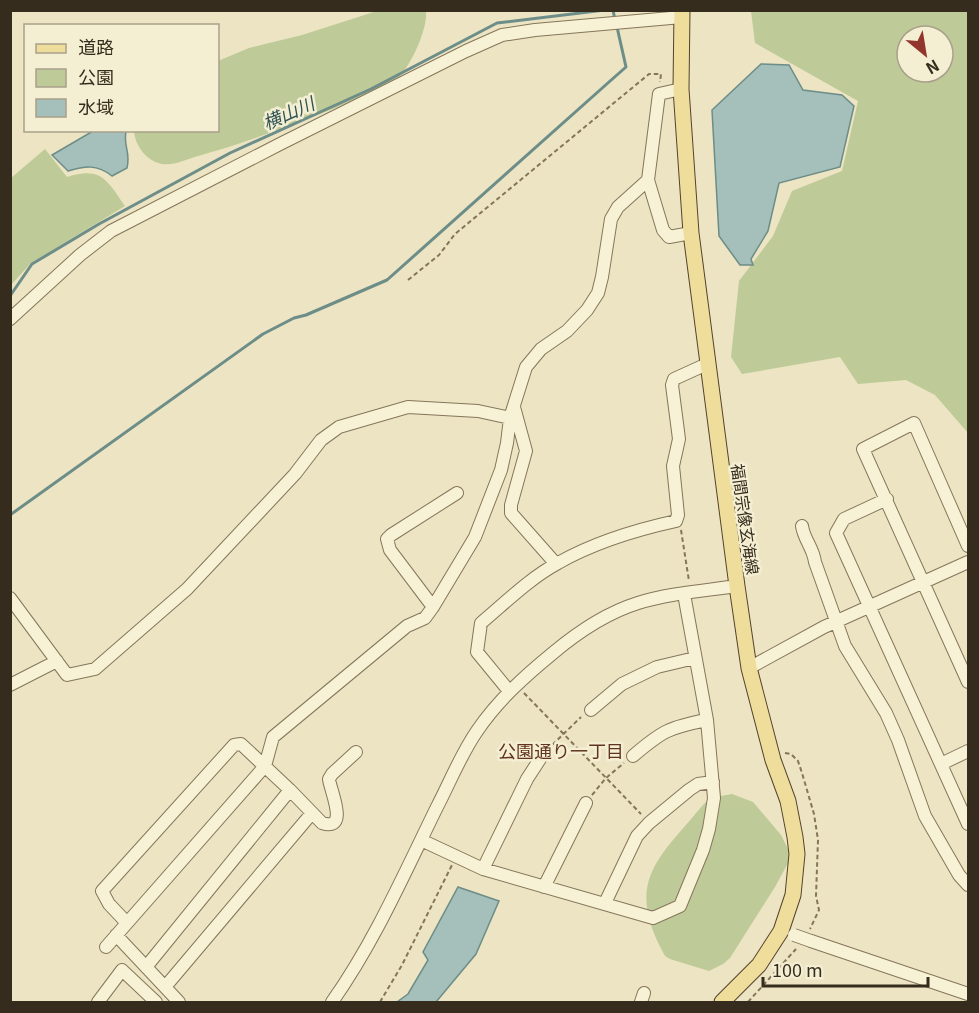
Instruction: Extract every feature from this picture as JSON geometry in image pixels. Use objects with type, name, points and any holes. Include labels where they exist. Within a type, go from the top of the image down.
[{"type":"main road","name":"福間宗像玄海線","points":[[682,14],[681,89],[691,233],[737,586],[749,668],[773,760],[788,801],[795,837],[796,873],[787,933],[722,1002]]},
{"type":"street","points":[[610,23],[624,10]]},
{"type":"street","points":[[10,319],[80,255],[111,231],[466,51],[502,35],[682,14]]},
{"type":"street","points":[[681,89],[659,94],[648,180],[663,230],[669,237],[691,233]]},
{"type":"street","points":[[106,947],[265,766],[273,737],[407,626],[425,618],[433,607],[471,544],[490,500],[507,443],[510,418],[526,367],[542,349],[567,331],[587,310],[598,293],[611,219],[618,207],[648,180]]},
{"type":"street","points":[[513,688],[477,652],[481,623],[521,589],[556,564],[603,542],[636,530],[676,520],[678,515],[673,466],[679,440],[672,385],[674,379],[707,364]]},
{"type":"street","points":[[514,405],[526,451],[511,504],[511,513],[556,564]]},
{"type":"street","points":[[10,598],[67,675],[95,669],[186,589],[295,474],[321,440],[339,427],[408,407],[478,411],[510,418]]},
{"type":"street","points":[[969,546],[914,423],[863,449],[969,682]]},
{"type":"street","points":[[433,607],[390,550],[387,539],[457,493]]},
{"type":"street","points":[[887,498],[844,519],[836,533],[969,824]]},
{"type":"street","points":[[802,526],[814,550],[815,562],[845,646],[886,713],[925,816],[959,875],[969,885]]},
{"type":"street","points":[[749,668],[835,622],[871,608],[969,562]]},
{"type":"street","points":[[332,1002],[372,939],[468,745],[488,716],[513,688],[567,641],[608,615],[638,603],[737,586]]},
{"type":"street","points":[[421,840],[483,869],[653,918],[680,906],[704,850],[710,829],[714,798],[707,720],[695,658],[687,593]]},
{"type":"street","points":[[591,710],[622,684],[657,667],[695,658]]},
{"type":"street","points":[[10,685],[57,661]]},
{"type":"street","points":[[633,756],[675,726],[707,720]]},
{"type":"street","points":[[127,923],[109,904],[102,891],[234,746],[241,744],[322,824],[327,825],[336,818],[337,802],[329,779],[356,752]]},
{"type":"street","points":[[941,764],[969,751]]},
{"type":"street","points":[[483,869],[527,779],[540,759]]},
{"type":"street","points":[[605,903],[637,836],[649,823],[698,784],[713,782]]},
{"type":"street","points":[[146,967],[290,790]]},
{"type":"street","points":[[544,887],[586,803]]},
{"type":"street","points":[[165,987],[312,813]]},
{"type":"street","points":[[787,933],[969,994]]},
{"type":"street","points":[[116,935],[179,1002]]},
{"type":"street","points":[[98,1002],[122,970],[156,1002]]},
{"type":"path","points":[[408,280],[439,255],[455,234],[649,74],[661,74],[659,94]]},
{"type":"path","points":[[676,520],[680,525],[687,593]]},
{"type":"path","points":[[513,688],[563,733],[649,823]]},
{"type":"path","points":[[540,759],[563,733],[591,710]]},
{"type":"path","points":[[586,803],[606,778],[633,756]]},
{"type":"path","points":[[380,1002],[402,965],[456,857]]},
{"type":"green space","points":[[377,11],[426,11],[422,36],[409,63],[398,78],[381,90],[267,134],[175,163],[162,164],[151,160],[139,147],[134,132],[219,132],[219,61],[249,48],[302,35]]},
{"type":"green space","points":[[751,11],[968,11],[968,433],[935,395],[906,380],[858,384],[840,357],[742,374],[731,357],[739,281],[773,236],[792,191],[842,171],[858,101],[755,43]]},
{"type":"green space","points":[[45,149],[67,177],[88,173],[96,174],[108,182],[125,206],[31,263],[11,285],[11,178]]},
{"type":"green space","points":[[732,794],[753,802],[781,835],[789,851],[788,863],[730,958],[709,971],[665,956],[653,931],[647,909],[647,890],[651,873],[660,857],[703,805],[710,798]]},
{"type":"water","points":[[761,64],[789,65],[803,90],[842,95],[854,106],[840,167],[779,183],[768,231],[751,259],[753,265],[740,265],[719,236],[712,110]]},
{"type":"water","points":[[91,132],[126,132],[127,168],[112,176],[101,169],[91,167],[68,171],[52,155]]},
{"type":"water","points":[[458,887],[499,901],[476,954],[436,1002],[397,1002],[408,994],[428,960],[423,952]]},
{"type":"waterway","name":"横山川","points":[[10,296],[32,264],[99,224],[230,153],[371,89],[497,23],[605,10]]},
{"type":"waterway","points":[[613,10],[615,20]]},
{"type":"waterway","points":[[10,515],[263,334],[294,318],[387,280],[626,67],[617,27]]},
{"type":"district","name":"公園通り一丁目","points":[[561,750]]}]
